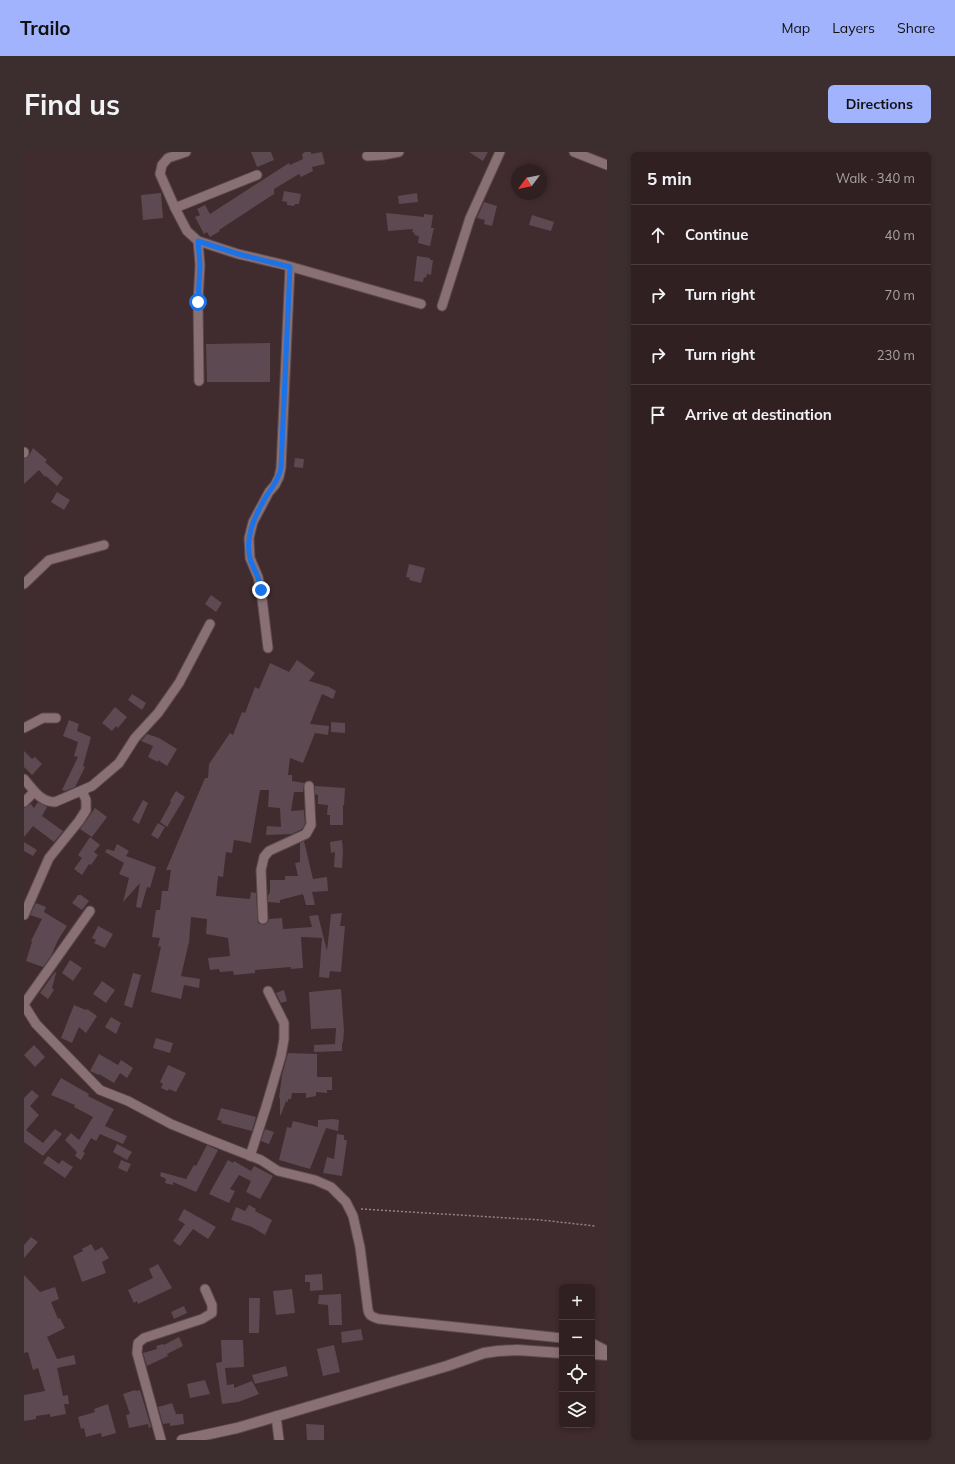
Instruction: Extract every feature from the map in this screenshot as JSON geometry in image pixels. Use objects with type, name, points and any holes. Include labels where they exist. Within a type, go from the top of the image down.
[{"type":"street","points":[[186,152],[168,158],[162,165],[160,174],[187,232],[198,241],[238,254],[421,304]]},
{"type":"street","points":[[367,156],[399,152]]},
{"type":"street","points":[[442,306],[470,218],[500,152]]},
{"type":"street","points":[[574,152],[607,165]]},
{"type":"street","points":[[175,208],[257,176]]},
{"type":"street","points":[[198,241],[200,265],[198,302],[199,381]]},
{"type":"street","points":[[268,648],[261,590],[258,577],[250,558],[249,538],[253,522],[269,492],[275,485],[281,468],[290,267]]},
{"type":"street","points":[[24,584],[49,560],[104,545]]},
{"type":"street","points":[[24,779],[34,792],[49,802],[55,802],[92,786],[119,763],[135,738],[158,713],[179,684],[210,624]]},
{"type":"street","points":[[24,728],[43,718],[56,718]]},
{"type":"street","points":[[263,919],[261,870],[264,857],[269,851],[306,834],[311,825],[309,786]]},
{"type":"street","points":[[24,915],[49,858],[86,810],[86,800],[82,791]]},
{"type":"street","points":[[24,802],[34,792]]},
{"type":"street","points":[[90,911],[24,1005],[36,1024],[100,1090],[128,1101],[171,1124],[261,1160],[278,1170],[315,1180],[331,1188],[346,1202],[352,1216],[360,1247],[368,1310],[372,1317],[387,1320],[559,1338]]},
{"type":"street","points":[[250,1156],[266,1108],[284,1039],[284,1022],[268,991]]},
{"type":"street","points":[[161,1440],[137,1353],[138,1344],[144,1338],[202,1319],[212,1313],[212,1305],[205,1289]]},
{"type":"street","points":[[595,1345],[607,1351]]},
{"type":"street","points":[[182,1440],[237,1428],[484,1354],[498,1351],[517,1350],[559,1352]]},
{"type":"street","points":[[595,1354],[607,1355]]},
{"type":"street","points":[[276,1416],[279,1440]]},
{"type":"path","points":[[349,1209],[579,1223],[595,1226]]},
{"type":"building","points":[[251,152],[271,152],[274,160],[257,167]]},
{"type":"building","points":[[305,152],[311,152],[311,154],[322,152],[325,164],[312,167],[313,171],[301,177],[299,174],[274,189],[274,194],[210,237],[207,232],[204,234],[195,217],[200,215],[197,209],[205,205],[210,214],[289,163],[290,165],[303,159],[302,154]]},
{"type":"building","points":[[469,152],[488,152],[483,161]]},
{"type":"building","points":[[284,191],[301,194],[299,204],[295,204],[294,206],[287,205],[287,202],[282,201]]},
{"type":"building","points":[[161,193],[163,218],[143,220],[141,195]]},
{"type":"building","points":[[417,193],[418,202],[399,204],[398,196]]},
{"type":"building","points":[[484,202],[497,206],[492,226],[484,224],[485,220],[477,218]]},
{"type":"building","points":[[386,213],[424,217],[424,214],[433,215],[431,228],[434,228],[430,246],[418,243],[419,236],[414,235],[415,233],[412,232],[413,229],[388,231]]},
{"type":"building","points":[[532,215],[554,222],[551,231],[529,225]]},
{"type":"building","points":[[417,256],[430,258],[430,260],[433,260],[431,275],[427,274],[426,278],[424,277],[423,282],[414,281]]},
{"type":"building","points":[[270,343],[270,382],[207,382],[206,344]]},
{"type":"building","points":[[33,448],[47,460],[45,462],[63,478],[57,486],[46,476],[45,477],[39,470],[24,484],[24,459],[29,456]]},
{"type":"building","points":[[295,458],[304,459],[303,468],[294,467]]},
{"type":"building","points":[[57,492],[70,500],[64,510],[51,502]]},
{"type":"building","points":[[409,564],[425,568],[421,583],[409,580],[410,578],[406,577]]},
{"type":"building","points":[[211,595],[222,603],[216,612],[205,604]]},
{"type":"building","points":[[297,660],[315,673],[309,681],[329,687],[336,691],[333,699],[322,694],[310,724],[329,726],[328,735],[315,733],[303,763],[290,758],[288,775],[292,775],[292,781],[304,783],[303,792],[294,792],[291,811],[304,810],[305,824],[302,829],[292,834],[266,835],[267,826],[281,827],[280,808],[268,807],[269,790],[260,790],[251,843],[234,840],[232,853],[226,852],[223,877],[218,876],[216,896],[250,899],[251,892],[256,893],[258,923],[264,925],[269,919],[282,918],[283,929],[312,927],[309,916],[318,915],[327,951],[331,914],[342,913],[340,926],[345,926],[341,972],[330,971],[329,978],[319,977],[322,938],[301,937],[303,968],[291,969],[291,967],[255,970],[255,973],[234,975],[233,971],[220,972],[219,969],[210,970],[208,958],[230,956],[228,938],[206,934],[207,919],[191,917],[189,942],[181,976],[200,979],[199,988],[184,985],[181,999],[151,992],[161,947],[158,946],[160,938],[152,937],[156,910],[160,910],[162,891],[168,891],[171,870],[166,870],[205,778],[208,778],[209,764],[230,733],[233,735],[242,712],[245,713],[255,687],[259,689],[270,663],[289,672]]},
{"type":"building","points":[[132,694],[146,703],[142,710],[128,700]]},
{"type":"building","points":[[115,707],[127,717],[118,728],[116,726],[112,731],[102,723]]},
{"type":"building","points":[[69,720],[79,724],[77,731],[91,737],[83,766],[85,767],[75,787],[65,791],[62,790],[78,757],[74,756],[78,742],[63,736]]},
{"type":"building","points":[[331,722],[345,723],[345,733],[331,732]]},
{"type":"building","points":[[147,734],[159,738],[177,749],[167,766],[158,760],[158,762],[148,757],[153,746],[141,741]]},
{"type":"building","points":[[24,751],[32,759],[35,757],[42,764],[32,775],[24,767]]},
{"type":"building","points":[[315,786],[345,788],[343,825],[330,825],[330,815],[327,815],[328,805],[318,804],[318,795],[315,794]]},
{"type":"building","points":[[176,791],[185,797],[167,827],[160,822]]},
{"type":"building","points":[[143,800],[148,803],[139,824],[132,820]]},
{"type":"building","points":[[38,802],[47,807],[42,816],[63,831],[54,842],[33,826],[24,837],[24,808],[31,804],[34,808]]},
{"type":"building","points":[[95,808],[107,817],[92,837],[80,829]]},
{"type":"building","points":[[158,823],[165,827],[158,839],[151,835]]},
{"type":"building","points":[[90,837],[100,845],[94,852],[98,855],[91,865],[89,864],[82,875],[74,869],[82,858],[78,855]]},
{"type":"building","points":[[342,840],[342,868],[334,867],[335,852],[331,853],[330,842]]},
{"type":"building","points":[[304,841],[313,879],[327,877],[328,891],[312,892],[315,905],[306,905],[303,894],[280,900],[280,903],[268,902],[270,880],[285,880],[285,876],[298,876],[295,863],[300,862],[300,843]]},
{"type":"building","points":[[24,842],[37,850],[33,856],[24,851]]},
{"type":"building","points":[[117,844],[129,851],[126,856],[156,867],[150,888],[147,887],[141,908],[136,907],[140,883],[123,902],[129,878],[119,874],[124,863],[105,852],[107,849],[114,851]]},
{"type":"building","points":[[78,895],[81,895],[89,901],[82,910],[72,903]]},
{"type":"building","points":[[36,903],[46,907],[44,912],[67,926],[58,940],[51,956],[43,967],[26,961],[32,942],[31,941],[42,919],[30,915]]},
{"type":"building","points":[[98,926],[113,934],[105,948],[94,943],[96,940],[92,938]]},
{"type":"building","points":[[70,960],[82,968],[73,981],[62,973]]},
{"type":"building","points":[[55,972],[52,988],[54,990],[48,999],[40,993]]},
{"type":"building","points":[[133,973],[141,975],[132,1008],[124,1005]]},
{"type":"building","points":[[102,981],[115,990],[106,1003],[93,994]]},
{"type":"building","points":[[341,989],[344,1030],[342,1051],[314,1052],[314,1045],[335,1044],[336,1028],[311,1029],[309,992]]},
{"type":"building","points":[[284,990],[287,1001],[281,1003],[276,993]]},
{"type":"building","points":[[74,1005],[86,1010],[87,1009],[97,1016],[86,1033],[79,1027],[72,1043],[61,1038]]},
{"type":"building","points":[[111,1017],[121,1023],[116,1034],[105,1027]]},
{"type":"building","points":[[156,1038],[173,1043],[170,1053],[153,1048]]},
{"type":"building","points":[[34,1045],[45,1057],[35,1067],[24,1055]]},
{"type":"building","points":[[288,1053],[317,1054],[317,1077],[332,1077],[332,1090],[327,1090],[327,1093],[316,1092],[316,1096],[306,1098],[306,1093],[292,1093],[291,1099],[288,1099],[288,1102],[286,1101],[280,1115],[279,1098],[282,1075]]},
{"type":"building","points":[[99,1054],[118,1065],[121,1060],[133,1068],[127,1078],[120,1073],[114,1083],[99,1074],[90,1071]]},
{"type":"building","points":[[168,1065],[186,1073],[176,1092],[161,1088],[163,1084],[160,1082]]},
{"type":"building","points":[[61,1078],[89,1094],[88,1096],[114,1109],[105,1126],[127,1136],[123,1144],[100,1134],[96,1141],[91,1138],[83,1152],[85,1153],[81,1160],[75,1156],[77,1152],[65,1140],[71,1133],[79,1140],[93,1117],[74,1107],[75,1105],[51,1095]]},
{"type":"building","points":[[32,1090],[39,1096],[30,1106],[39,1115],[26,1130],[43,1143],[55,1129],[62,1134],[43,1156],[24,1142],[24,1098]]},
{"type":"building","points":[[221,1108],[256,1117],[252,1131],[221,1123],[222,1121],[217,1120]]},
{"type":"building","points":[[318,1120],[339,1120],[338,1131],[326,1128],[310,1169],[279,1160],[287,1127],[291,1128],[293,1121],[318,1127]]},
{"type":"building","points":[[265,1129],[274,1132],[269,1144],[261,1141]]},
{"type":"building","points":[[337,1134],[344,1135],[344,1140],[347,1140],[342,1176],[323,1173],[327,1157],[334,1159]]},
{"type":"building","points":[[117,1144],[132,1152],[127,1160],[113,1152]]},
{"type":"building","points":[[207,1145],[218,1150],[196,1192],[173,1182],[173,1185],[165,1183],[166,1179],[160,1176],[161,1172],[186,1179],[194,1165],[196,1166]]},
{"type":"building","points":[[48,1156],[59,1164],[62,1160],[73,1167],[65,1178],[43,1163]]},
{"type":"building","points":[[121,1160],[131,1164],[127,1172],[118,1168]]},
{"type":"building","points":[[228,1160],[233,1163],[234,1161],[251,1171],[254,1166],[273,1176],[260,1199],[246,1192],[251,1181],[239,1175],[230,1189],[235,1191],[229,1203],[209,1194]]},
{"type":"building","points":[[249,1205],[256,1209],[255,1211],[272,1220],[265,1235],[252,1227],[231,1220],[236,1207],[245,1211]]},
{"type":"building","points":[[184,1209],[216,1227],[208,1239],[193,1229],[180,1246],[173,1241],[185,1224],[178,1220]]},
{"type":"building","points":[[31,1237],[38,1242],[24,1258],[24,1245]]},
{"type":"building","points":[[91,1244],[95,1251],[102,1247],[109,1258],[102,1262],[106,1273],[82,1282],[73,1256],[83,1251],[82,1249]]},
{"type":"building","points":[[158,1264],[172,1288],[138,1304],[137,1301],[134,1303],[128,1290],[153,1278],[149,1269]]},
{"type":"building","points":[[322,1274],[323,1290],[310,1291],[310,1282],[305,1282],[305,1275]]},
{"type":"building","points":[[24,1275],[40,1292],[55,1287],[59,1299],[51,1302],[58,1319],[60,1318],[65,1328],[47,1337],[57,1359],[74,1355],[76,1364],[57,1368],[63,1396],[68,1395],[69,1404],[64,1404],[66,1414],[50,1417],[50,1414],[36,1416],[36,1419],[24,1421],[24,1395],[45,1391],[38,1368],[33,1370],[28,1352],[24,1353]]},
{"type":"building","points":[[292,1289],[295,1313],[276,1315],[273,1291]]},
{"type":"building","points":[[341,1294],[342,1325],[329,1325],[328,1305],[318,1304],[319,1295]]},
{"type":"building","points":[[249,1298],[260,1298],[259,1333],[249,1333]]},
{"type":"building","points":[[184,1306],[187,1313],[174,1319],[171,1312]]},
{"type":"building","points":[[361,1329],[363,1340],[342,1343],[341,1332]]},
{"type":"building","points":[[179,1337],[183,1346],[167,1354],[168,1356],[147,1366],[143,1353],[157,1349],[156,1346],[164,1345]]},
{"type":"building","points":[[221,1340],[243,1340],[244,1367],[225,1368],[227,1385],[234,1384],[234,1388],[252,1381],[259,1394],[238,1402],[222,1404],[216,1363],[222,1362]]},
{"type":"building","points":[[334,1345],[340,1372],[323,1376],[317,1349]]},
{"type":"building","points":[[286,1366],[288,1376],[255,1384],[252,1375]]},
{"type":"building","points":[[205,1380],[210,1394],[190,1398],[187,1384]]},
{"type":"building","points":[[140,1390],[151,1427],[149,1428],[148,1424],[129,1428],[126,1415],[130,1414],[123,1394]]},
{"type":"building","points":[[172,1403],[176,1414],[183,1414],[184,1424],[170,1426],[170,1423],[163,1424],[158,1407]]},
{"type":"building","points":[[108,1404],[116,1433],[102,1437],[101,1433],[86,1437],[84,1428],[81,1429],[78,1417],[95,1412],[94,1409]]},
{"type":"building","points":[[306,1424],[324,1425],[324,1440],[307,1440]]},
{"type":"route","points":[[198,302],[200,265],[198,241],[238,254],[290,267],[281,468],[275,485],[269,492],[253,522],[249,538],[250,558],[258,577],[261,590]]}]
